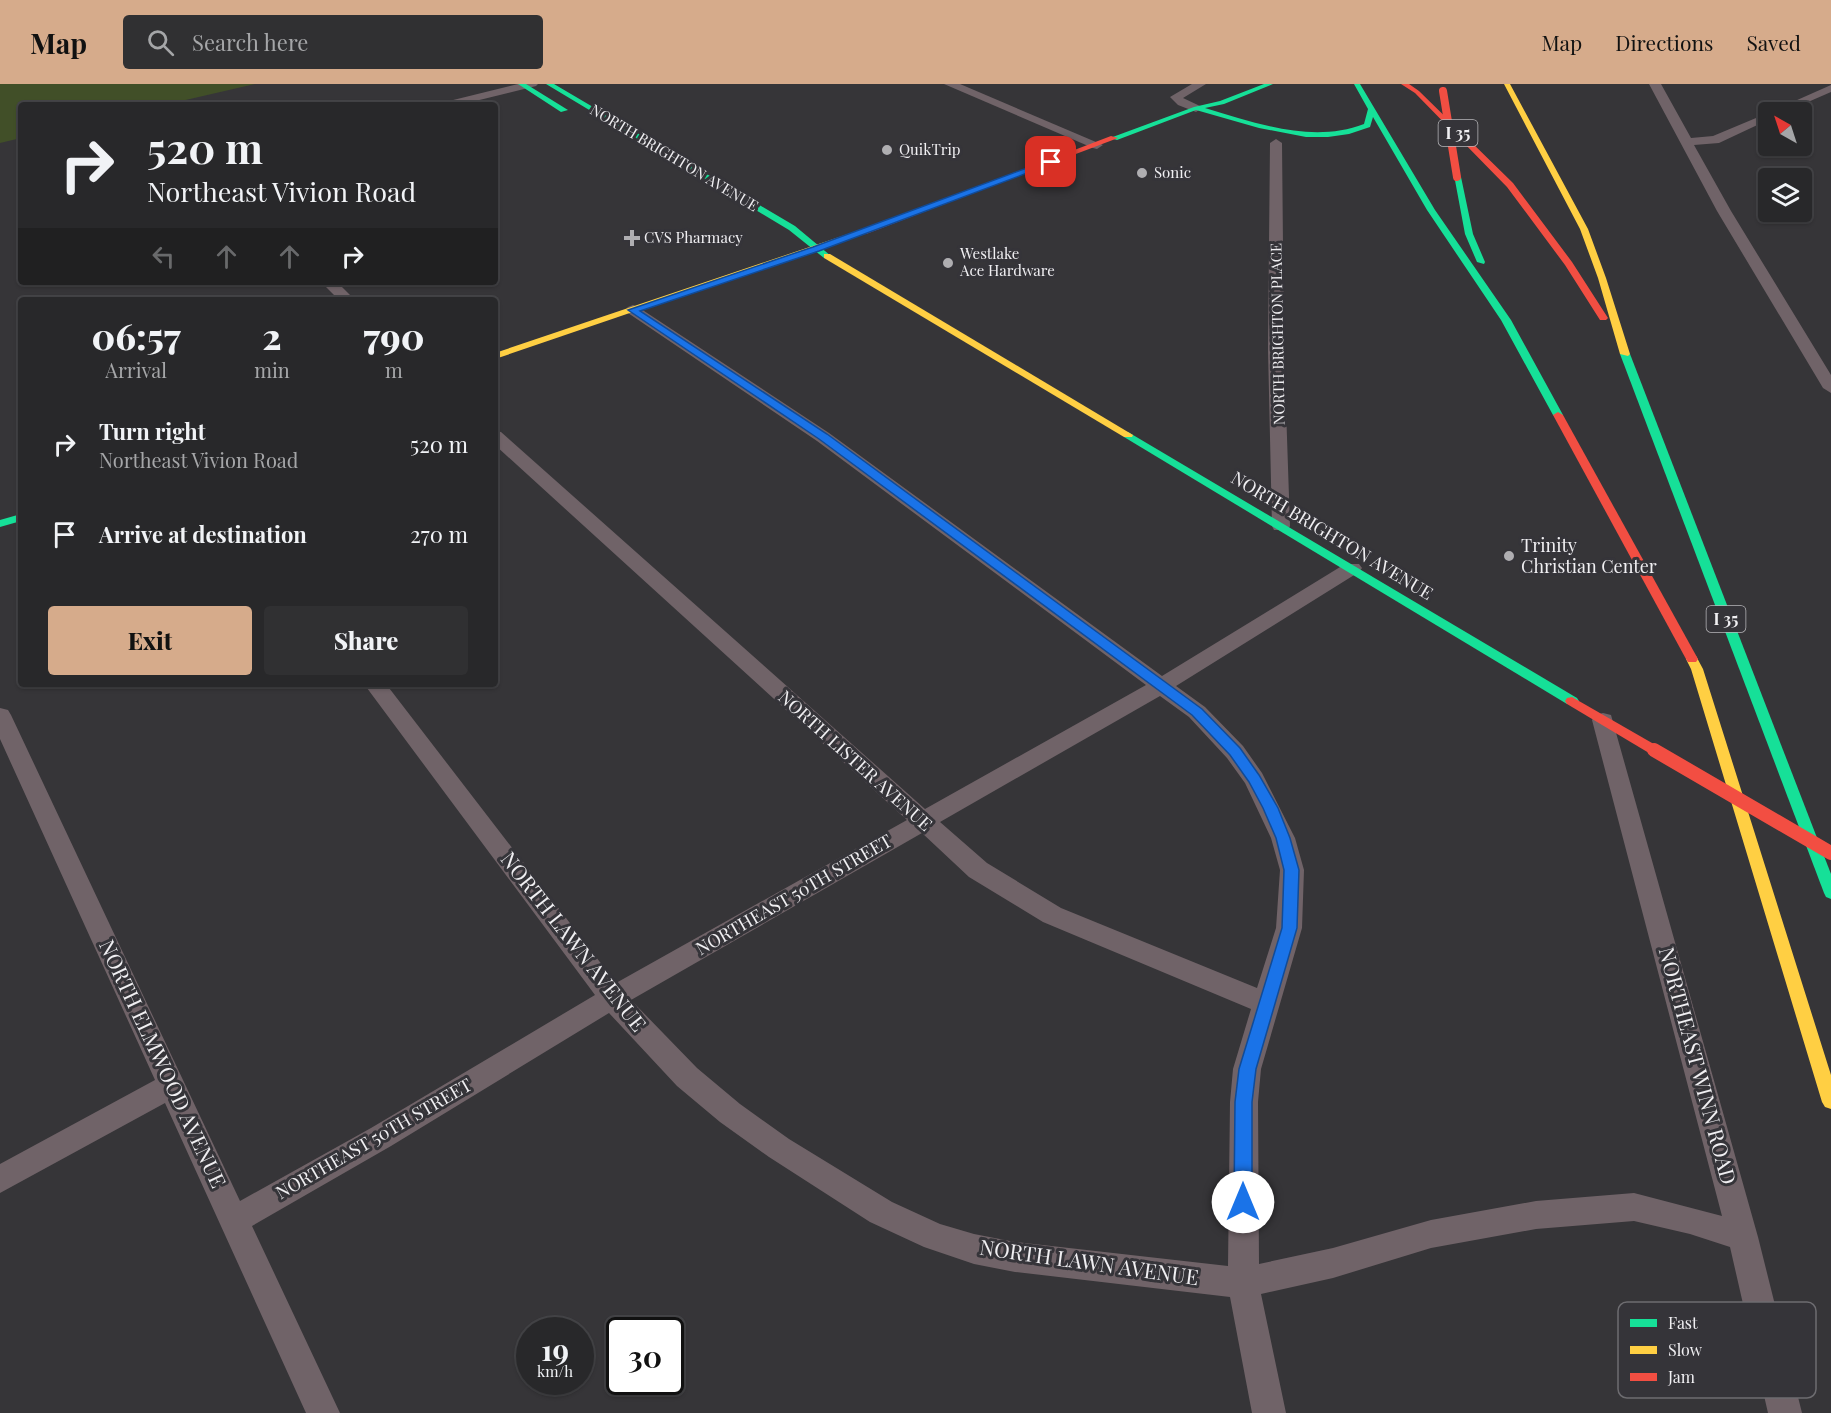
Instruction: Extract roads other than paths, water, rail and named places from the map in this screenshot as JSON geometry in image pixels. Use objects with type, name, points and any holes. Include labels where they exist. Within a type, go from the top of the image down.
[{"type":"main road","name":"NORTH BRIGHTON AVENUE","points":[[549,84],[792,228],[816,249],[1831,854]]},
{"type":"main road","points":[[1196,108],[1204,97],[1233,84]]},
{"type":"main road","points":[[498,355],[816,249],[1196,108],[1222,103],[1270,84]]},
{"type":"main road","name":"I 35","points":[[1358,84],[1431,210],[1506,320],[1697,669],[1831,1102]]},
{"type":"main road","name":"I 35","points":[[1404,84],[1417,92],[1510,185],[1569,264],[1621,344],[1831,893]]},
{"type":"main road","points":[[1507,84],[1527,124],[1559,176],[1578,215],[1604,280],[1621,344]]},
{"type":"main road","name":"NORTH BRIGHTON AVENUE","points":[[525,85],[574,116]]},
{"type":"main road","points":[[1443,87],[1457,177],[1469,234],[1506,320]]},
{"type":"main road","points":[[1196,108],[1272,128],[1329,135],[1349,133],[1363,128],[1370,122],[1372,107]]},
{"type":"main road","name":"NORTH BRIGHTON AVENUE","points":[[782,239],[816,249]]},
{"type":"main road","points":[[0,524],[18,518]]},
{"type":"street","points":[[950,84],[1097,145]]},
{"type":"street","points":[[1196,108],[1176,97],[1200,84]]},
{"type":"street","points":[[1655,84],[1724,211],[1831,388]]},
{"type":"street","points":[[1804,84],[1829,90]]},
{"type":"street","points":[[457,102],[525,85]]},
{"type":"street","points":[[1800,102],[1829,90]]},
{"type":"street","points":[[1688,142],[1715,140],[1758,121]]},
{"type":"street","name":"NORTH BRIGHTON PLACE","points":[[1276,143],[1276,349],[1281,526]]},
{"type":"street","points":[[331,285],[345,297]]},
{"type":"street","points":[[633,310],[823,436],[1197,712],[1235,752],[1254,779],[1283,838],[1292,870],[1289,928],[1247,1069],[1244,1102],[1243,1283],[1269,1413]]},
{"type":"street","name":"NORTH LISTER AVENUE","points":[[498,439],[978,870],[1052,915],[1267,1004]]},
{"type":"street","name":"NORTHEAST 50TH STREET","points":[[235,1220],[381,1137],[612,998],[1161,686],[1352,568]]},
{"type":"street","name":"NORTH LAWN AVENUE","points":[[377,687],[612,998],[687,1077],[730,1113],[779,1148],[881,1212],[935,1237],[974,1249],[1014,1257],[1243,1283],[1333,1263],[1431,1234],[1536,1215],[1634,1207],[1690,1220],[1743,1237]]},
{"type":"street","name":"NORTH ELMWOOD AVENUE","points":[[0,715],[323,1413]]},
{"type":"street","name":"NORTHEAST WINN ROAD","points":[[1603,720],[1759,1302]]},
{"type":"street","points":[[0,1179],[172,1085]]},
{"type":"street","name":"NORTHEAST WINN ROAD","points":[[1781,1398],[1785,1413]]},
{"type":"place","name":"QuikTrip","points":[[887,150]]},
{"type":"place","name":"Sonic","points":[[1142,173]]},
{"type":"place","name":"CVS Pharmacy","points":[[632,238]]},
{"type":"place","name":"Westlake Ace Hardware","points":[[948,263]]},
{"type":"place","name":"Trinity Christian Center","points":[[1509,556]]}]
